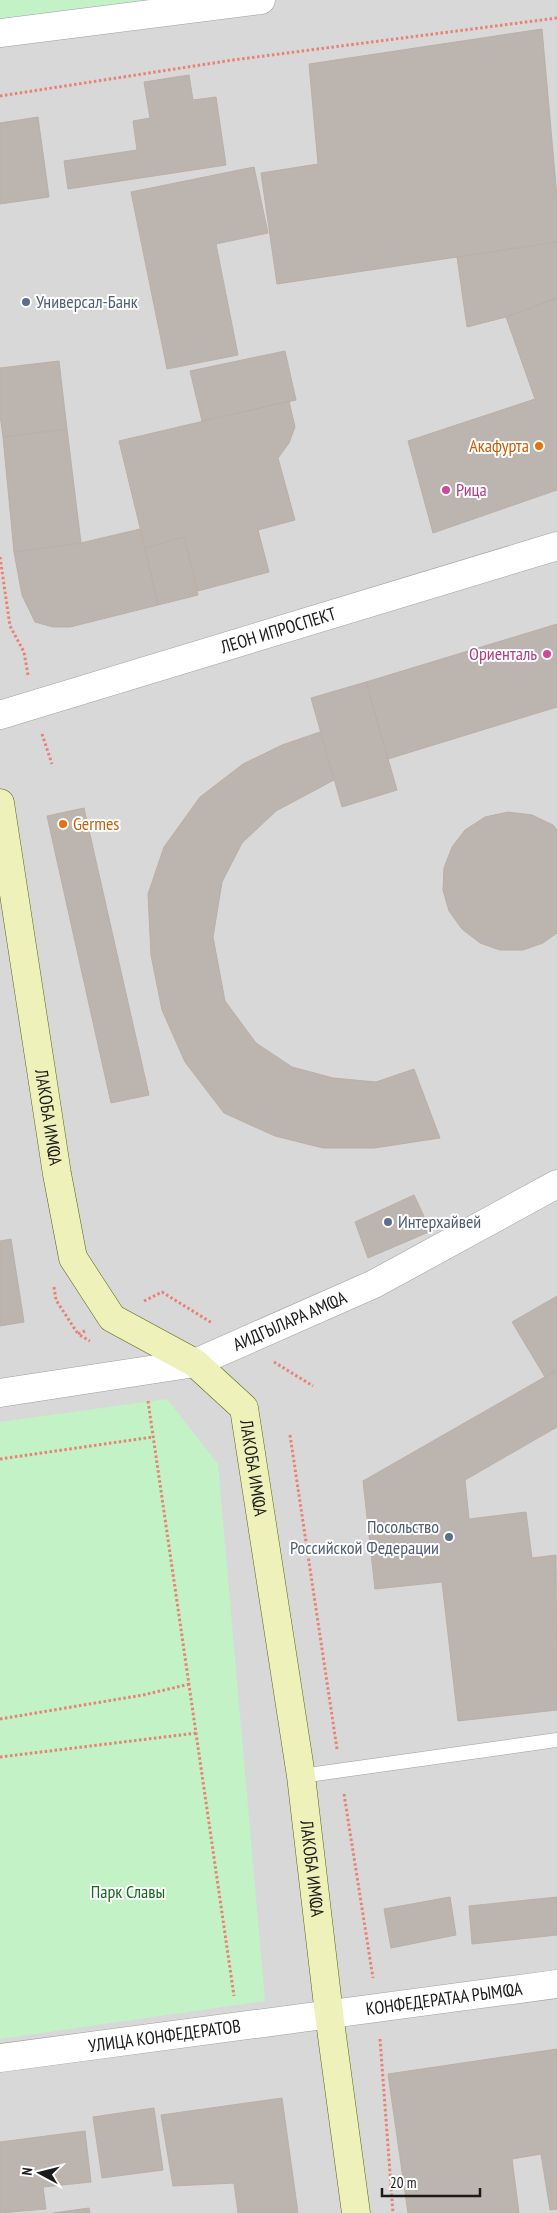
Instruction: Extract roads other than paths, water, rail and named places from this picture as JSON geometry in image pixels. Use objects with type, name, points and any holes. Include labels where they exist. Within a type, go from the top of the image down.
[{"type":"main road","name":"ЛАКОБА ИМҨА","points":[[0,803],[57,1174],[73,1258],[112,1318],[194,1363],[244,1408],[301,1776],[329,2014],[356,2213]]},
{"type":"street","points":[[0,33],[262,0]]},
{"type":"street","name":"ЛЕОН ИПРОСПЕКТ","points":[[0,716],[557,546]]},
{"type":"street","name":"АИДГЫЛАРА АМҨА","points":[[0,1393],[194,1363],[374,1284],[557,1184]]},
{"type":"street","name":"КОНФЕДЕРАТАА РЫМҨА","points":[[329,2014],[557,1984]]},
{"type":"street","name":"УЛИЦА КОНФЕДЕРАТОВ","points":[[0,2058],[329,2014]]},
{"type":"lane","points":[[301,1776],[557,1740]]},
{"type":"place","name":"Универсал-Банк","points":[[26,302]]},
{"type":"place","name":"Акафурта","points":[[539,446]]},
{"type":"place","name":"Рица","points":[[446,490]]},
{"type":"place","name":"Ориенталь","points":[[547,654]]},
{"type":"place","name":"Germes","points":[[63,824]]},
{"type":"place","name":"Интерхайвей","points":[[388,1222]]},
{"type":"place","name":"Посольство Российской Федерации","points":[[449,1537]]},
{"type":"park label","name":"Парк Славы","points":[[128,1892]]}]
